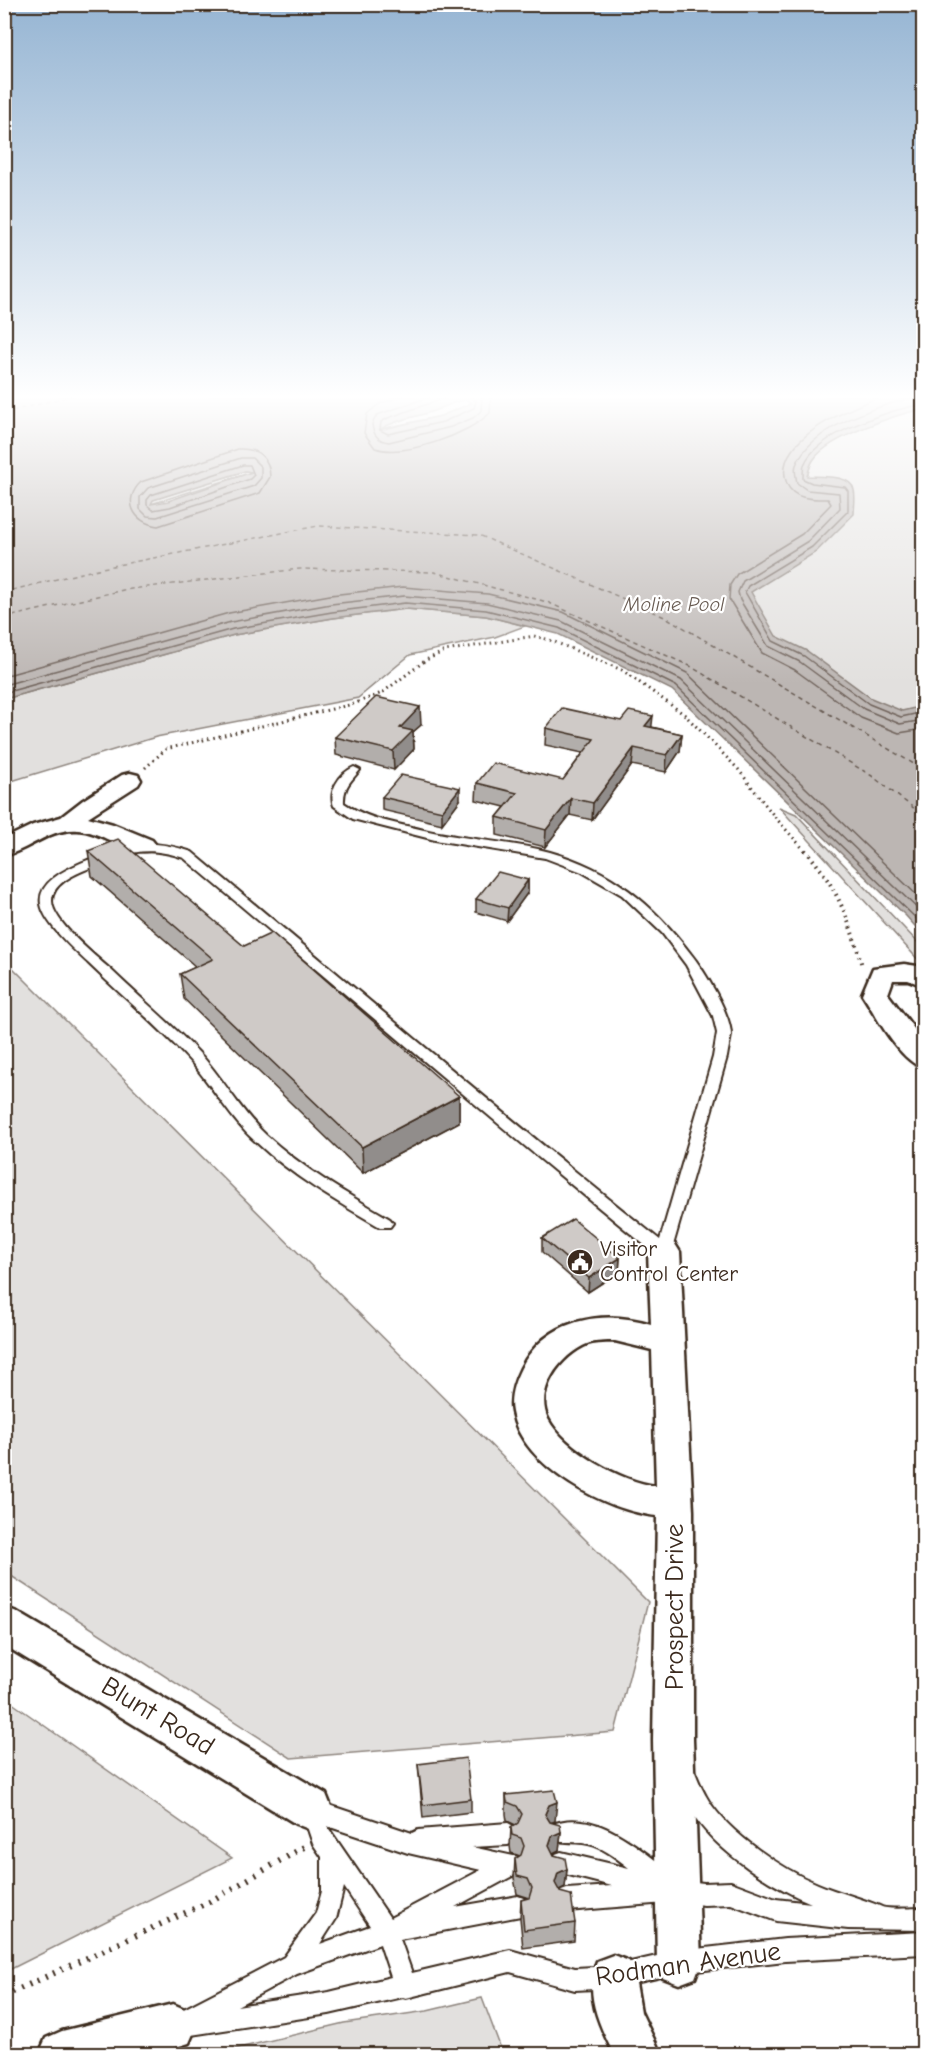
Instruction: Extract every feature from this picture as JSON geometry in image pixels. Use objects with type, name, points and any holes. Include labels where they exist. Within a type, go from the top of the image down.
[{"type":"street","points":[[69,822],[87,806],[112,794],[130,780]]},
{"type":"street","points":[[4,849],[47,827],[69,822],[105,828],[144,845]]},
{"type":"street","points":[[924,978],[902,971],[882,974],[875,994],[903,1036],[924,1059]]},
{"type":"street","name":"Prospect Drive","points":[[664,1252],[675,1503],[673,1740],[679,1962]]},
{"type":"street","points":[[668,1343],[644,1333],[597,1328],[562,1341],[544,1359],[536,1372],[529,1393],[529,1413],[541,1438],[576,1467],[614,1488],[642,1499],[675,1503]]},
{"type":"street","name":"Blunt Road","points":[[4,1624],[321,1833]]},
{"type":"street","points":[[613,1977],[619,2017],[638,2055]]},
{"type":"street","name":"Rodman Avenue","points":[[62,2055],[173,2027]]},
{"type":"lane","points":[[354,770],[337,790],[338,804],[357,817],[435,836],[547,855],[586,869],[626,892],[666,930],[692,964],[720,1016],[724,1033],[720,1057],[664,1252],[555,1164],[476,1095],[188,855],[165,846],[144,845],[115,853],[63,877],[49,891],[46,900],[48,909],[71,940],[198,1062],[260,1138],[315,1180],[385,1223]]},
{"type":"lane","points":[[673,1740],[702,1810],[730,1840],[757,1863],[793,1884],[837,1904],[897,1919]]},
{"type":"lane","name":"Blunt Road","points":[[386,1931],[479,1884],[510,1865],[451,1855],[368,1830],[321,1833],[386,1931],[406,1987]]},
{"type":"lane","points":[[557,1832],[583,1832],[607,1839],[678,1891]]},
{"type":"lane","points":[[292,1965],[325,1919],[333,1891],[321,1833]]},
{"type":"lane","name":"Blunt Road","points":[[409,1841],[508,1834]]},
{"type":"lane","points":[[561,1863],[678,1891]]},
{"type":"lane","name":"Rodman Avenue","points":[[567,1900],[678,1891],[704,1894],[731,1893],[786,1911],[848,1918],[924,1919]]},
{"type":"lane","name":"Rodman Avenue","points":[[173,2027],[292,1965],[386,1931],[518,1907]]},
{"type":"lane","name":"Rodman Avenue","points":[[173,2027],[329,2003],[406,1987],[510,1961],[575,1979],[613,1977],[679,1962],[785,1950],[924,1943]]},
{"type":"path","points":[[130,780],[166,750],[353,704],[382,693],[426,660],[445,651],[534,636],[550,640],[622,670],[647,686],[685,715],[738,768],[774,816],[825,873],[850,922],[864,974],[875,994]]},
{"type":"path","points":[[4,1996],[209,1902],[321,1833]]},
{"type":"shaded area","points":[[181,491],[192,491],[151,504],[153,500]]},
{"type":"shaded area","points":[[791,491],[923,491],[923,717],[905,722],[770,652],[708,569]]},
{"type":"shaded area","points":[[406,609],[486,616],[525,626],[495,637],[410,655],[358,698],[156,737],[5,783],[5,699],[234,635],[333,618]]},
{"type":"shaded area","points":[[779,807],[796,814],[923,948],[923,965]]},
{"type":"shaded area","points":[[5,960],[648,1602],[615,1732],[291,1758],[5,1572]]},
{"type":"shaded area","points":[[5,1698],[232,1858],[5,1972]]},
{"type":"shaded area","points":[[482,1998],[503,2054],[213,2054],[344,2023],[427,2011]]},
{"type":"water","name":"Moline Pool","points":[[5,491],[181,491],[153,500],[151,504],[197,491],[854,491],[854,514],[816,552],[751,592],[776,636],[807,651],[871,698],[902,711],[923,706],[923,935],[672,690],[558,634],[486,616],[406,609],[333,618],[234,635],[5,699]]},
{"type":"building","points":[[376,697],[420,707],[400,728],[413,731],[393,751],[335,737]]},
{"type":"building","points":[[562,708],[621,721],[629,711],[653,716],[645,726],[682,734],[667,755],[634,748],[593,803],[571,798],[546,830],[497,817],[517,793],[477,783],[493,763],[563,780],[594,739],[546,728]]},
{"type":"building","points":[[401,775],[460,788],[442,811],[382,797]]},
{"type":"building","points":[[118,839],[244,946],[272,933],[459,1096],[362,1147],[180,974],[213,959],[88,851]]},
{"type":"building","points":[[498,872],[528,880],[508,908],[476,899]]},
{"type":"building","points":[[573,1219],[620,1258],[589,1278],[542,1238]]},
{"type":"building","points":[[466,1758],[471,1799],[423,1805],[418,1764]]},
{"type":"building","points":[[554,1790],[557,1802],[549,1805],[545,1814],[550,1822],[560,1825],[561,1832],[552,1836],[549,1845],[554,1855],[565,1858],[567,1869],[558,1873],[555,1883],[560,1892],[571,1895],[575,1923],[524,1930],[521,1900],[529,1898],[532,1888],[528,1879],[517,1876],[515,1859],[521,1855],[524,1846],[521,1838],[512,1835],[511,1828],[518,1823],[522,1814],[517,1806],[507,1802],[506,1795]]},
{"type":"ferry route","points":[[4,592],[102,568],[318,526],[479,535],[669,619],[924,770]]},
{"type":"ferry route","points":[[4,618],[123,590],[300,569],[434,572],[547,602],[690,666],[872,776],[924,816]]},
{"type":"place","name":"Visitor Control Center","points":[[580,1262]]}]
